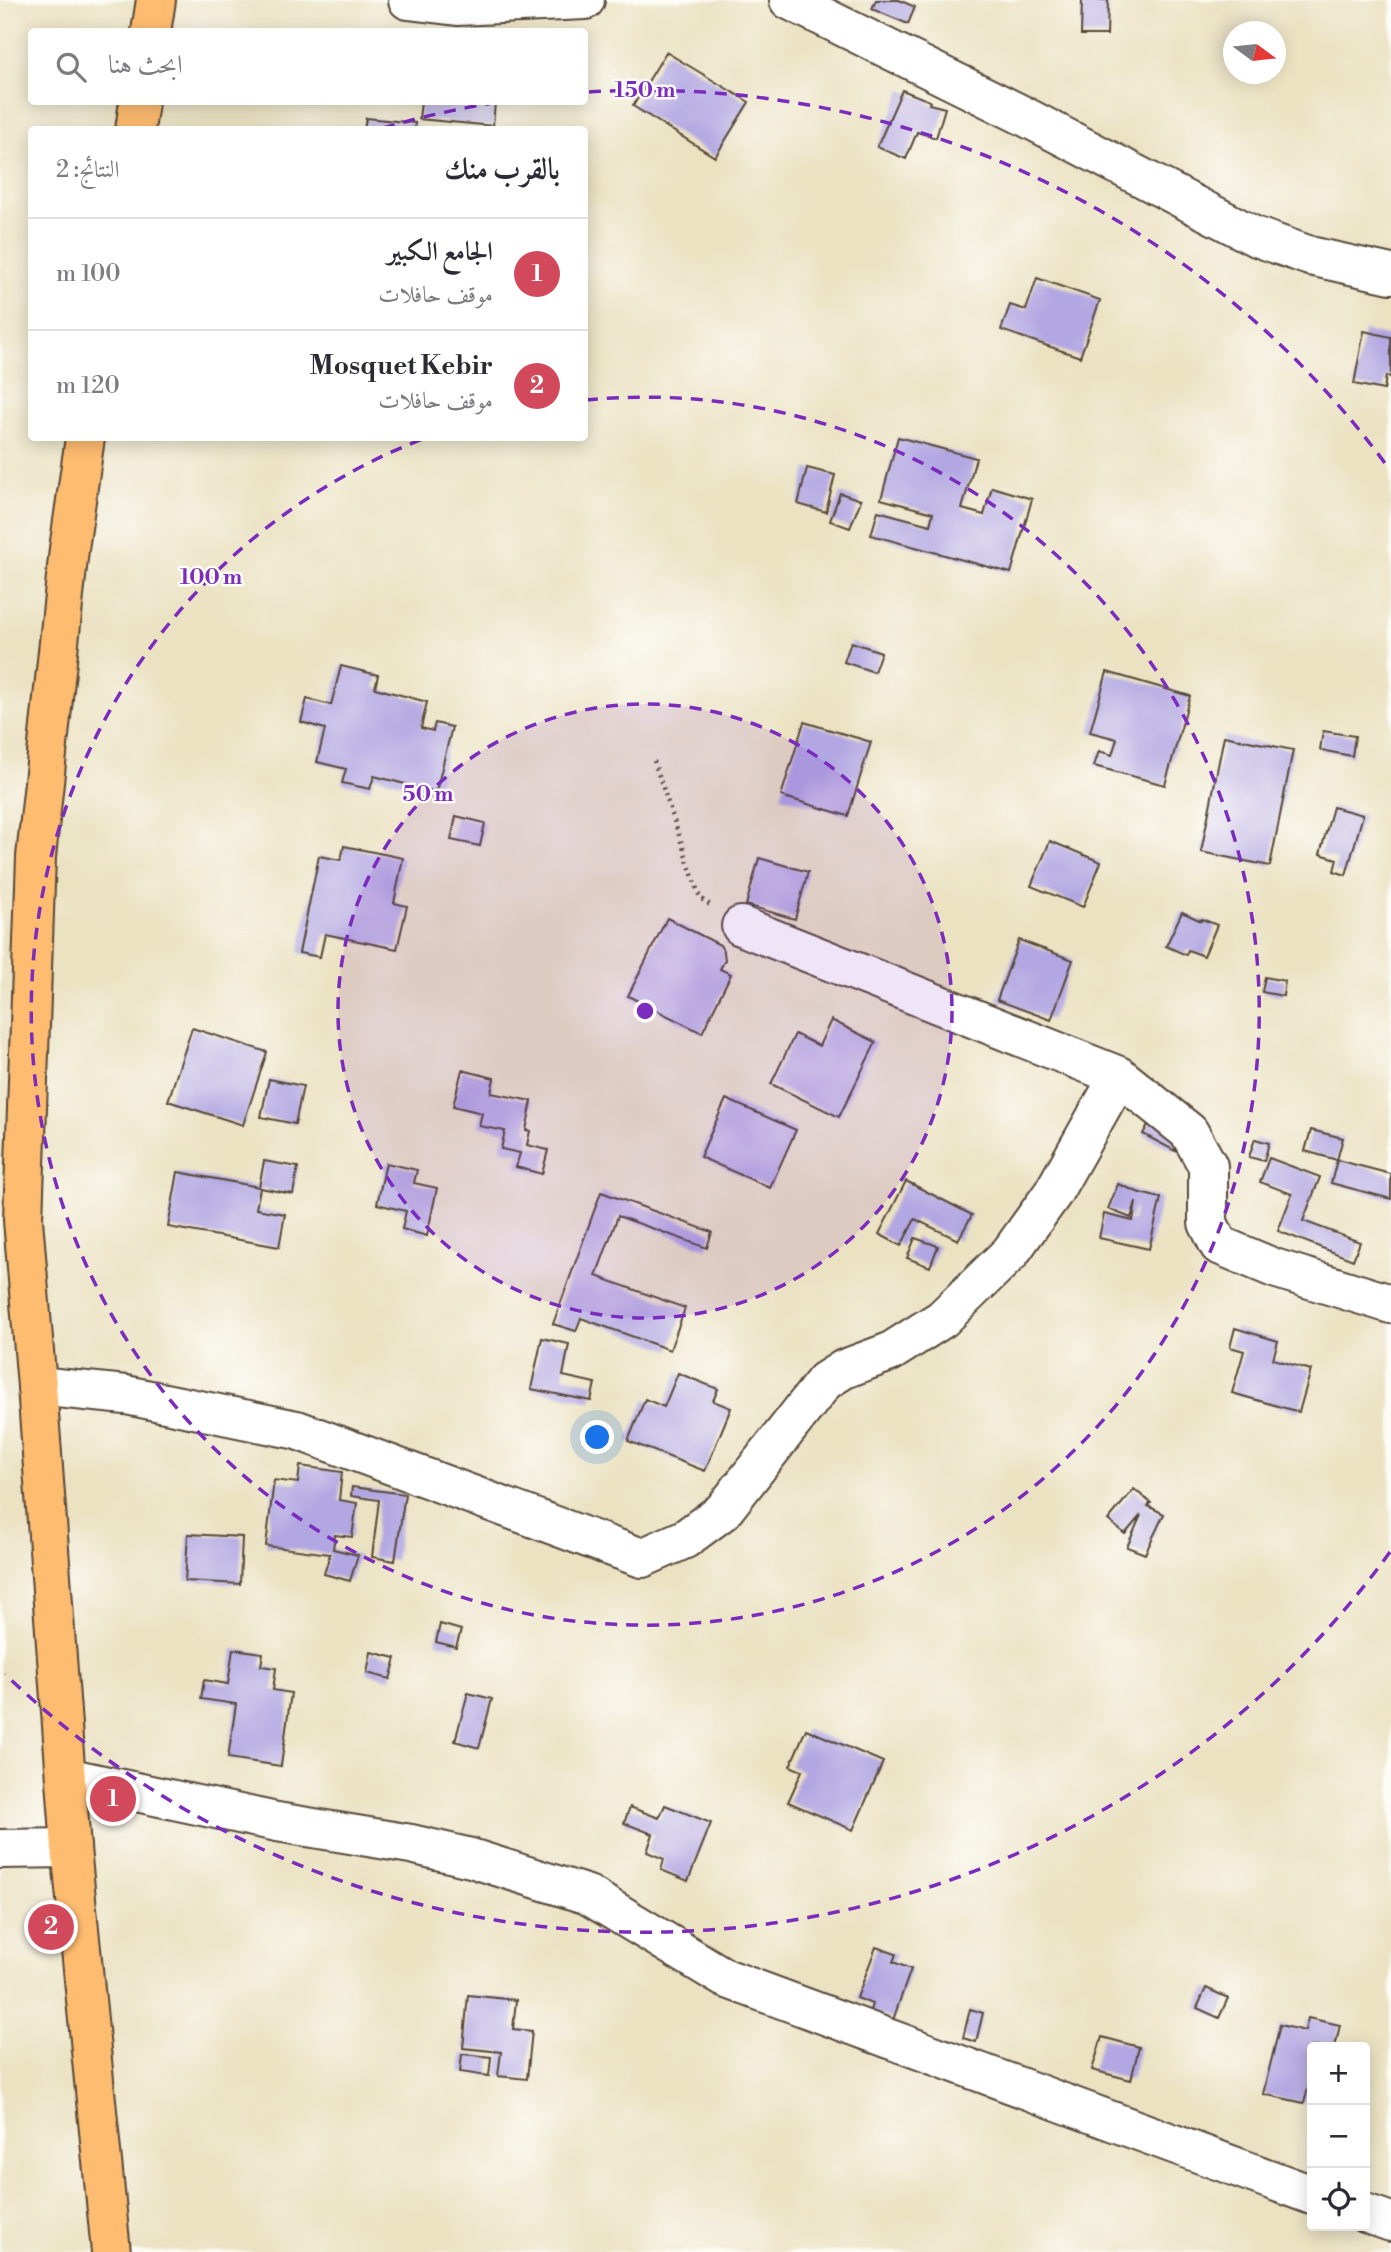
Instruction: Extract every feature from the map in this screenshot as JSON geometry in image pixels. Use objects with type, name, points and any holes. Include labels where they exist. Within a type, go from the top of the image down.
[{"type":"main road","points":[[152,28],[156,0]]},
{"type":"main road","points":[[136,126],[139,105]]},
{"type":"main road","points":[[85,441],[72,524],[36,857],[23,1220],[71,1848],[111,2252]]},
{"type":"street","points":[[408,0],[457,6],[584,0]]},
{"type":"street","points":[[789,0],[1022,115],[1254,236],[1310,256],[1391,274]]},
{"type":"street","points":[[741,926],[1119,1076],[1189,1132],[1208,1166],[1208,1223],[1219,1245],[1274,1268],[1391,1304]]},
{"type":"street","points":[[37,1387],[126,1395],[297,1430],[642,1558],[685,1539],[723,1511],[825,1381],[844,1369],[890,1352],[942,1319],[1010,1252],[1053,1193],[1119,1076]]},
{"type":"street","points":[[66,1777],[277,1822],[471,1858],[588,1895],[725,1978],[1307,2193]]},
{"type":"street","points":[[0,1849],[71,1848]]},
{"type":"street","points":[[1370,2215],[1391,2222]]},
{"type":"path","points":[[654,761],[700,898],[741,926]]},
{"type":"building","points":[[876,0],[899,0],[915,7],[908,24],[872,9]]},
{"type":"building","points":[[1082,0],[1108,0],[1107,35],[1081,35]]},
{"type":"building","points":[[666,52],[749,102],[715,157],[633,106]]},
{"type":"building","points":[[902,90],[930,101],[929,104],[945,108],[936,138],[917,132],[906,159],[877,147]]},
{"type":"building","points":[[421,105],[495,105],[493,126],[419,119]]},
{"type":"building","points":[[366,118],[415,123],[415,126],[365,126]]},
{"type":"building","points":[[1037,278],[1100,300],[1080,357],[1001,330],[1010,305],[1026,310]]},
{"type":"building","points":[[1364,331],[1391,337],[1391,377],[1386,376],[1384,390],[1354,384]]},
{"type":"building","points":[[898,437],[976,458],[962,509],[984,515],[992,487],[1032,499],[1011,573],[871,535],[878,511],[930,525],[933,513],[881,499]]},
{"type":"building","points":[[807,468],[835,475],[826,512],[798,504]]},
{"type":"building","points":[[840,493],[861,500],[850,528],[830,521]]},
{"type":"building","points":[[851,642],[881,652],[874,672],[844,662]]},
{"type":"building","points":[[341,666],[378,675],[375,688],[427,702],[421,728],[433,731],[435,723],[452,727],[436,792],[374,776],[370,789],[342,783],[346,769],[317,762],[325,729],[301,722],[307,699],[331,705]]},
{"type":"building","points":[[1107,672],[1190,696],[1165,785],[1094,766],[1099,751],[1112,755],[1117,739],[1090,732]]},
{"type":"building","points":[[804,722],[871,742],[848,816],[781,796]]},
{"type":"building","points":[[1323,731],[1355,736],[1352,756],[1320,750]]},
{"type":"building","points":[[1224,736],[1293,750],[1270,866],[1201,852]]},
{"type":"building","points":[[1333,807],[1363,815],[1346,875],[1334,871],[1337,859],[1320,854]]},
{"type":"building","points":[[456,816],[485,823],[480,846],[451,840]]},
{"type":"building","points":[[1050,841],[1101,862],[1083,907],[1031,886]]},
{"type":"building","points":[[344,846],[403,858],[394,903],[407,906],[397,949],[325,934],[320,957],[299,953],[319,856],[341,860]]},
{"type":"building","points":[[759,858],[808,872],[795,919],[746,905]]},
{"type":"building","points":[[1182,912],[1217,925],[1204,956],[1188,950],[1186,955],[1166,946]]},
{"type":"building","points":[[667,918],[720,945],[725,960],[720,969],[731,974],[702,1033],[628,996]]},
{"type":"building","points":[[1019,940],[1073,960],[1051,1020],[997,1000]]},
{"type":"building","points":[[1265,977],[1285,981],[1283,996],[1262,992]]},
{"type":"building","points":[[831,1020],[876,1042],[839,1117],[771,1084],[795,1034],[819,1046]]},
{"type":"building","points":[[192,1028],[267,1052],[243,1125],[168,1101]]},
{"type":"building","points":[[462,1070],[494,1078],[491,1093],[532,1101],[526,1130],[530,1131],[527,1145],[548,1150],[542,1174],[516,1167],[520,1153],[501,1149],[505,1131],[479,1126],[482,1113],[453,1106]]},
{"type":"building","points":[[269,1079],[303,1086],[295,1124],[261,1117]]},
{"type":"building","points":[[726,1099],[796,1130],[770,1188],[700,1157]]},
{"type":"building","points":[[1153,1115],[1184,1132],[1175,1151],[1143,1134]]},
{"type":"building","points":[[1311,1130],[1343,1138],[1337,1160],[1305,1151]]},
{"type":"building","points":[[1255,1139],[1269,1143],[1264,1161],[1249,1157]]},
{"type":"building","points":[[1269,1158],[1320,1177],[1303,1221],[1360,1242],[1353,1260],[1278,1231],[1292,1194],[1260,1182]]},
{"type":"building","points":[[1337,1160],[1391,1174],[1391,1199],[1331,1183]]},
{"type":"building","points":[[264,1161],[298,1167],[293,1194],[260,1188],[256,1209],[285,1214],[279,1247],[168,1227],[178,1172],[259,1187]]},
{"type":"building","points":[[386,1163],[417,1170],[414,1183],[437,1188],[427,1236],[402,1229],[406,1211],[377,1204]]},
{"type":"building","points":[[906,1181],[972,1215],[958,1240],[915,1219],[901,1246],[879,1234]]},
{"type":"building","points":[[1118,1184],[1161,1198],[1149,1249],[1099,1238],[1104,1214],[1133,1221],[1136,1202],[1131,1218],[1108,1209]]},
{"type":"building","points":[[601,1192],[712,1232],[707,1248],[618,1216],[596,1276],[685,1308],[670,1350],[581,1318],[576,1331],[553,1324]]},
{"type":"building","points":[[915,1238],[938,1246],[930,1267],[907,1258]]},
{"type":"building","points":[[1235,1328],[1278,1341],[1273,1359],[1311,1370],[1299,1412],[1232,1393],[1244,1351],[1230,1347]]},
{"type":"building","points":[[542,1338],[569,1344],[563,1376],[595,1383],[591,1401],[531,1389]]},
{"type":"building","points":[[678,1373],[718,1389],[713,1401],[731,1408],[705,1471],[628,1441],[645,1399],[664,1407]]},
{"type":"building","points":[[300,1466],[342,1472],[339,1500],[357,1503],[352,1537],[335,1535],[333,1549],[358,1555],[350,1581],[324,1574],[330,1554],[266,1546],[274,1480],[298,1483]]},
{"type":"building","points":[[352,1487],[405,1494],[395,1561],[372,1557],[379,1500],[351,1496]]},
{"type":"building","points":[[1134,1489],[1151,1503],[1148,1506],[1164,1514],[1145,1554],[1127,1547],[1141,1515],[1125,1534],[1108,1520]]},
{"type":"building","points":[[188,1534],[242,1537],[240,1584],[185,1581]]},
{"type":"building","points":[[440,1624],[461,1630],[456,1647],[436,1642]]},
{"type":"building","points":[[233,1649],[263,1653],[261,1666],[276,1668],[273,1690],[291,1693],[281,1766],[228,1758],[236,1704],[201,1699],[204,1680],[228,1684]]},
{"type":"building","points":[[371,1652],[396,1658],[390,1679],[367,1673]]},
{"type":"building","points":[[468,1693],[492,1699],[479,1748],[455,1741]]},
{"type":"building","points":[[806,1729],[883,1762],[853,1830],[788,1802],[802,1771],[790,1766]]},
{"type":"building","points":[[665,1805],[711,1823],[688,1881],[661,1870],[664,1859],[647,1852],[653,1834],[624,1823],[630,1807],[659,1818]]},
{"type":"building","points":[[876,1947],[896,1954],[893,1962],[911,1969],[893,2020],[870,2011],[872,2004],[857,1998]]},
{"type":"building","points":[[1206,1988],[1228,1998],[1219,2018],[1197,2008]]},
{"type":"building","points":[[468,1995],[516,2000],[513,2029],[532,2031],[527,2079],[498,2076],[501,2052],[463,2048]]},
{"type":"building","points":[[970,2009],[983,2013],[976,2042],[963,2038]]},
{"type":"building","points":[[1308,2018],[1340,2025],[1336,2042],[1307,2042],[1307,2092],[1304,2103],[1263,2094],[1280,2025],[1305,2031]]},
{"type":"building","points":[[1102,2037],[1139,2047],[1131,2080],[1092,2070]]},
{"type":"building","points":[[462,2054],[491,2057],[489,2076],[460,2072]]},
{"type":"place","name":"الجامع الكبير","points":[[113,1799]]},
{"type":"place","name":"Mosquet Kebir","points":[[51,1927]]}]
